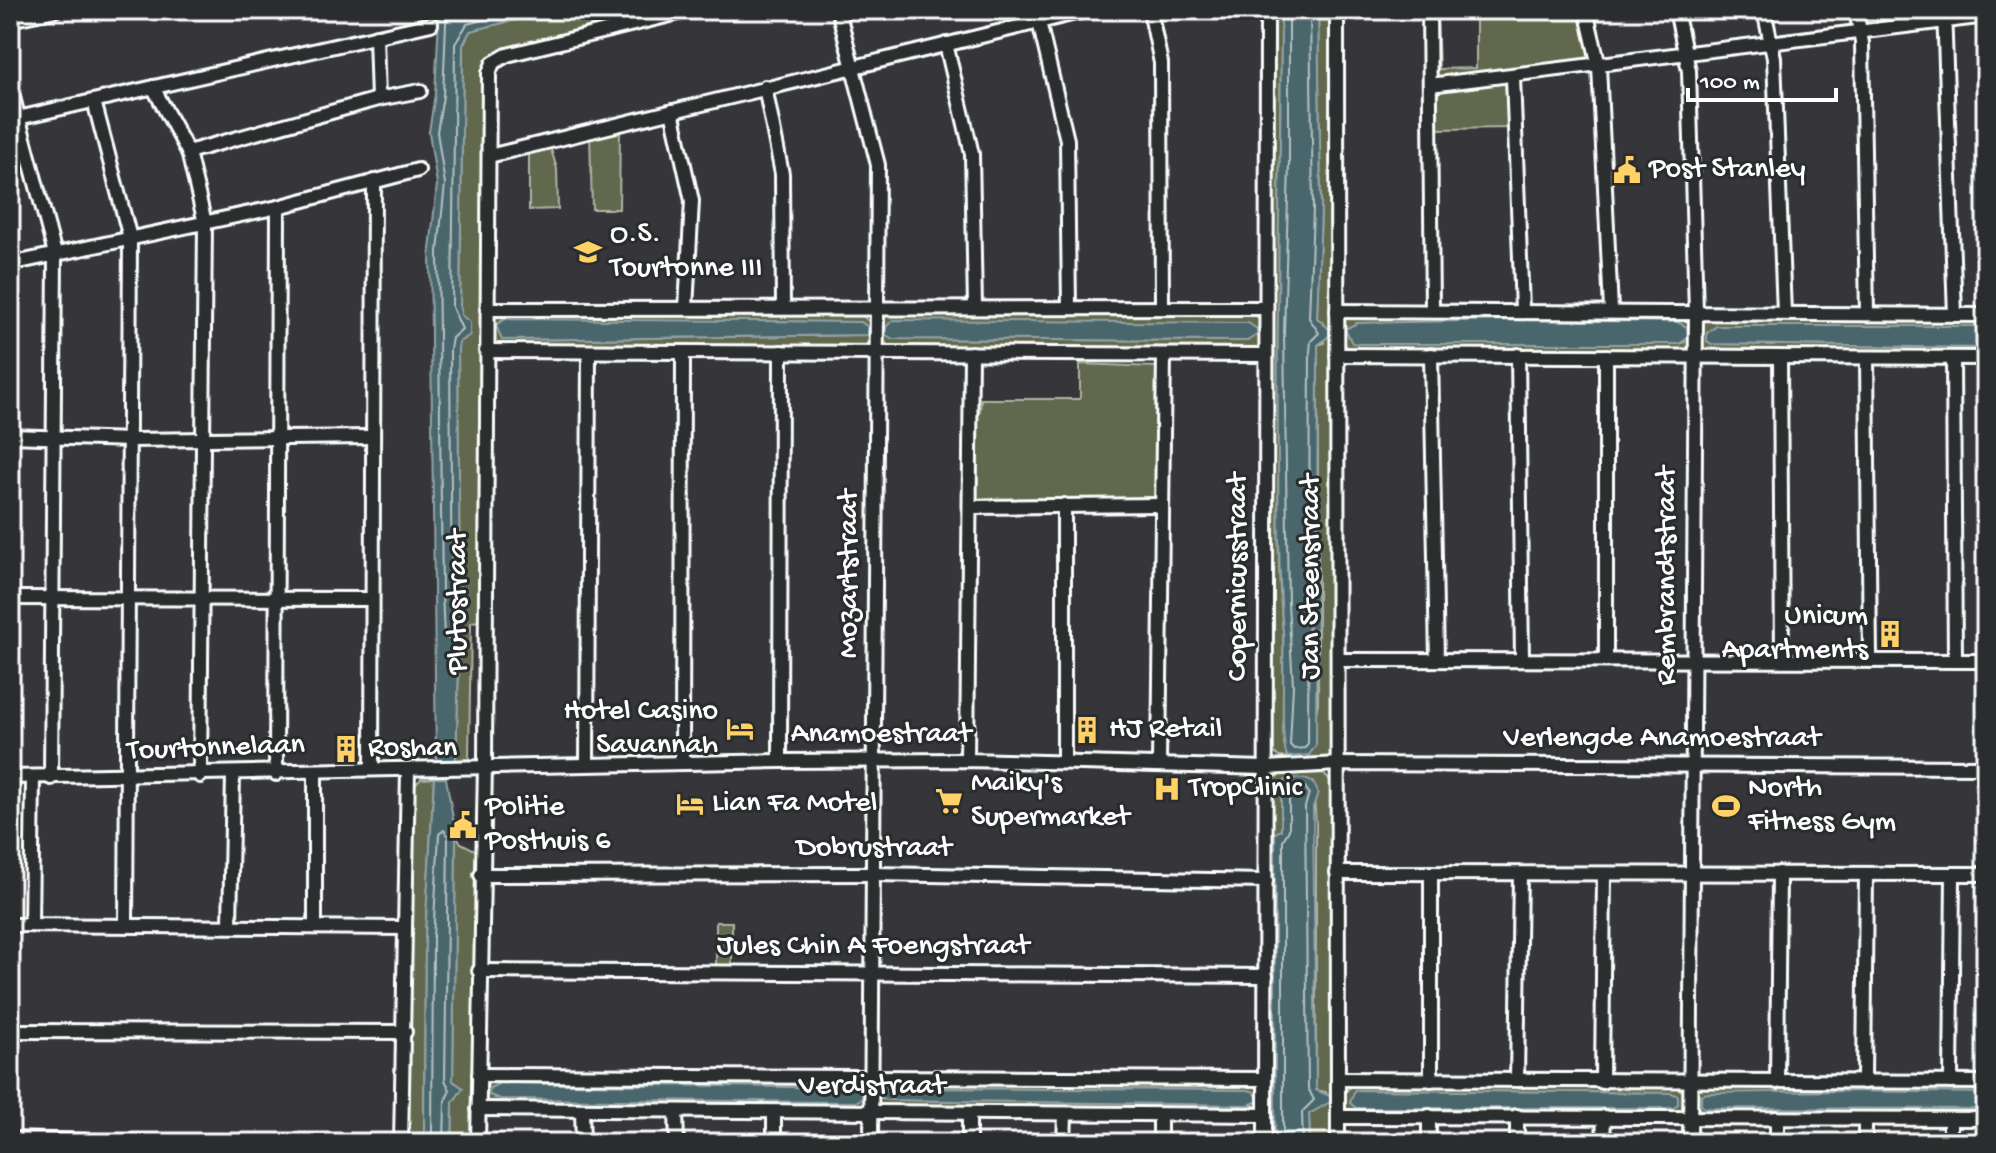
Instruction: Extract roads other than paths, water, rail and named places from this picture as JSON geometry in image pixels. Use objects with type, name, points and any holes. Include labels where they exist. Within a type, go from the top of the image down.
[{"type":"street","points":[[10,20],[56,10]]},
{"type":"street","name":"Plutostraat","points":[[478,1143],[485,765],[488,85],[493,63],[507,55],[691,10]]},
{"type":"street","name":"Mozartstraat","points":[[838,10],[878,165],[871,1143]]},
{"type":"street","points":[[489,156],[1088,10]]},
{"type":"street","points":[[1150,10],[1161,63],[1162,308]]},
{"type":"street","name":"Copernicusstraat","points":[[1265,1143],[1267,10]]},
{"type":"street","name":"Jan Steenstraat","points":[[1337,10],[1338,1143]]},
{"type":"street","points":[[1429,10],[1432,310]]},
{"type":"street","points":[[1586,10],[1599,66],[1611,310]]},
{"type":"street","name":"Rembrandtstraat","points":[[1676,10],[1686,55],[1696,312],[1690,1143]]},
{"type":"street","points":[[1764,10],[1772,43],[1784,313]]},
{"type":"street","points":[[1856,10],[1861,32],[1867,314]]},
{"type":"street","points":[[1430,85],[1861,32],[1946,16],[1986,16]]},
{"type":"street","points":[[1946,16],[1955,315]]},
{"type":"street","points":[[1039,22],[1067,140],[1069,308]]},
{"type":"street","points":[[18,118],[431,24]]},
{"type":"street","points":[[376,36],[378,99]]},
{"type":"street","points":[[946,44],[972,154],[975,307]]},
{"type":"street","points":[[1513,77],[1522,310]]},
{"type":"street","points":[[10,86],[55,254],[51,778]]},
{"type":"street","points":[[153,87],[188,152],[205,223],[200,776]]},
{"type":"street","points":[[765,87],[782,174],[783,308]]},
{"type":"street","points":[[188,152],[378,99],[420,91]]},
{"type":"street","points":[[94,101],[130,238],[126,925]]},
{"type":"street","points":[[672,111],[692,201],[686,308]]},
{"type":"street","points":[[10,264],[278,207],[418,170]]},
{"type":"street","points":[[372,769],[374,181]]},
{"type":"street","points":[[276,774],[278,207]]},
{"type":"street","points":[[487,309],[1266,308]]},
{"type":"street","points":[[1337,311],[1611,310],[1986,315]]},
{"type":"street","points":[[486,351],[1265,355]]},
{"type":"street","points":[[587,763],[589,352]]},
{"type":"street","points":[[682,763],[683,352]]},
{"type":"street","points":[[780,761],[781,352]]},
{"type":"street","points":[[967,760],[971,353]]},
{"type":"street","points":[[1159,764],[1164,355]]},
{"type":"street","points":[[1337,355],[1986,358]]},
{"type":"street","points":[[1431,355],[1437,660]]},
{"type":"street","points":[[1518,355],[1522,660]]},
{"type":"street","points":[[1606,356],[1606,660]]},
{"type":"street","points":[[1780,357],[1782,659]]},
{"type":"street","points":[[1867,358],[1870,660]]},
{"type":"street","points":[[1953,358],[1955,661]]},
{"type":"street","points":[[10,436],[131,440],[371,437]]},
{"type":"street","points":[[1064,505],[1064,762]]},
{"type":"street","points":[[971,507],[1162,505]]},
{"type":"street","points":[[10,598],[371,599]]},
{"type":"street","points":[[1339,660],[1694,658],[1986,661]]},
{"type":"street","name":"Anamoestraat","points":[[424,769],[485,765],[780,761],[967,760],[1266,768],[1338,764]]},
{"type":"street","name":"Verlengde Anamoestraat","points":[[1338,764],[1986,767]]},
{"type":"street","name":"Tourtonnelaan","points":[[10,777],[128,778],[424,769]]},
{"type":"street","points":[[401,1143],[408,770]]},
{"type":"street","points":[[315,772],[315,927]]},
{"type":"street","points":[[230,925],[233,775]]},
{"type":"street","points":[[31,925],[33,778]]},
{"type":"street","points":[[1337,873],[1986,874]]},
{"type":"street","points":[[1431,873],[1431,1080]]},
{"type":"street","points":[[1777,1082],[1779,873]]},
{"type":"street","name":"Dobrustraat","points":[[481,875],[874,874],[1266,881]]},
{"type":"street","points":[[1517,1080],[1520,874]]},
{"type":"street","points":[[1602,1082],[1604,874]]},
{"type":"street","points":[[1864,1082],[1866,874]]},
{"type":"street","points":[[1951,1082],[1953,874]]},
{"type":"street","points":[[10,925],[405,928]]},
{"type":"street","name":"Jules Chin A Foengstraat","points":[[479,971],[1266,976]]},
{"type":"street","points":[[10,1031],[405,1032]]},
{"type":"street","points":[[479,1075],[1265,1079]]},
{"type":"street","points":[[1338,1079],[1986,1082]]},
{"type":"street","name":"Verdistraat","points":[[478,1109],[1265,1115]]},
{"type":"street","points":[[582,1111],[583,1143]]},
{"type":"street","points":[[676,1111],[677,1143]]},
{"type":"street","points":[[774,1113],[774,1143]]},
{"type":"street","points":[[969,1113],[969,1143]]},
{"type":"street","points":[[1064,1143],[1065,1115]]},
{"type":"street","points":[[1160,1115],[1160,1143]]},
{"type":"street","points":[[1429,1116],[1429,1143]]},
{"type":"street","points":[[1517,1116],[1517,1143]]},
{"type":"street","points":[[1338,1117],[1986,1119]]},
{"type":"street","points":[[1603,1143],[1604,1117]]},
{"type":"street","points":[[1777,1118],[1777,1143]]},
{"type":"street","points":[[1865,1119],[1865,1143]]},
{"type":"street","points":[[1950,1119],[1950,1143]]},
{"type":"street","points":[[10,1139],[156,1143]]},
{"type":"water","points":[[446,10],[556,10],[470,31],[463,45],[460,306],[461,315],[470,322],[470,335],[459,342],[458,349],[460,632],[456,760],[436,761],[430,250],[437,184],[429,132],[435,94],[439,18]]},
{"type":"water","points":[[1281,10],[1318,10],[1321,209],[1317,318],[1329,329],[1329,336],[1318,345],[1316,745],[1309,755],[1288,757],[1283,719],[1278,463]]},
{"type":"water","points":[[506,319],[861,322],[868,327],[868,335],[502,340],[496,325]]},
{"type":"water","points":[[893,320],[1248,323],[1257,329],[1257,335],[1247,341],[893,339],[886,335],[886,327]]},
{"type":"water","points":[[1517,320],[1677,322],[1687,327],[1688,338],[1679,344],[1360,344],[1352,343],[1345,329],[1357,323]]},
{"type":"water","points":[[1717,326],[1986,326],[1986,348],[1712,344],[1707,341],[1707,333]]},
{"type":"water","points":[[434,778],[446,778],[456,835],[453,1081],[463,1088],[453,1102],[452,1143],[424,1143],[425,936]]},
{"type":"water","points":[[1289,778],[1310,781],[1318,793],[1313,807],[1316,1090],[1330,1096],[1330,1102],[1309,1114],[1310,1143],[1275,1143],[1275,833],[1281,830],[1281,784]]},
{"type":"water","points":[[500,1083],[857,1088],[863,1092],[862,1098],[856,1102],[501,1099],[489,1095],[490,1088]]},
{"type":"water","points":[[880,1090],[1248,1090],[1255,1092],[1258,1101],[1249,1105],[886,1100],[880,1097]]},
{"type":"water","points":[[1355,1090],[1672,1093],[1678,1096],[1678,1104],[1674,1108],[1356,1108],[1350,1103]]},
{"type":"water","points":[[1708,1093],[1986,1093],[1986,1109],[1704,1108],[1701,1105],[1701,1095]]},
{"type":"place","name":"Post Stanley","points":[[1627,170]]},
{"type":"place","name":"O.S. Tourtonne III","points":[[588,252]]},
{"type":"place","name":"Unicum Apartments","points":[[1890,634]]},
{"type":"place","name":"Hotel Casino Savannah","points":[[740,729]]},
{"type":"place","name":"HJ Retail","points":[[1087,730]]},
{"type":"place","name":"Roshan","points":[[346,749]]},
{"type":"place","name":"TropClinic","points":[[1167,789]]},
{"type":"place","name":"Maiky's Supermarket","points":[[949,801]]},
{"type":"place","name":"Lian Fa Motel","points":[[690,804]]},
{"type":"place","name":"North Fitness Gym","points":[[1726,806]]},
{"type":"place","name":"Politie Posthuis 6","points":[[463,825]]}]
